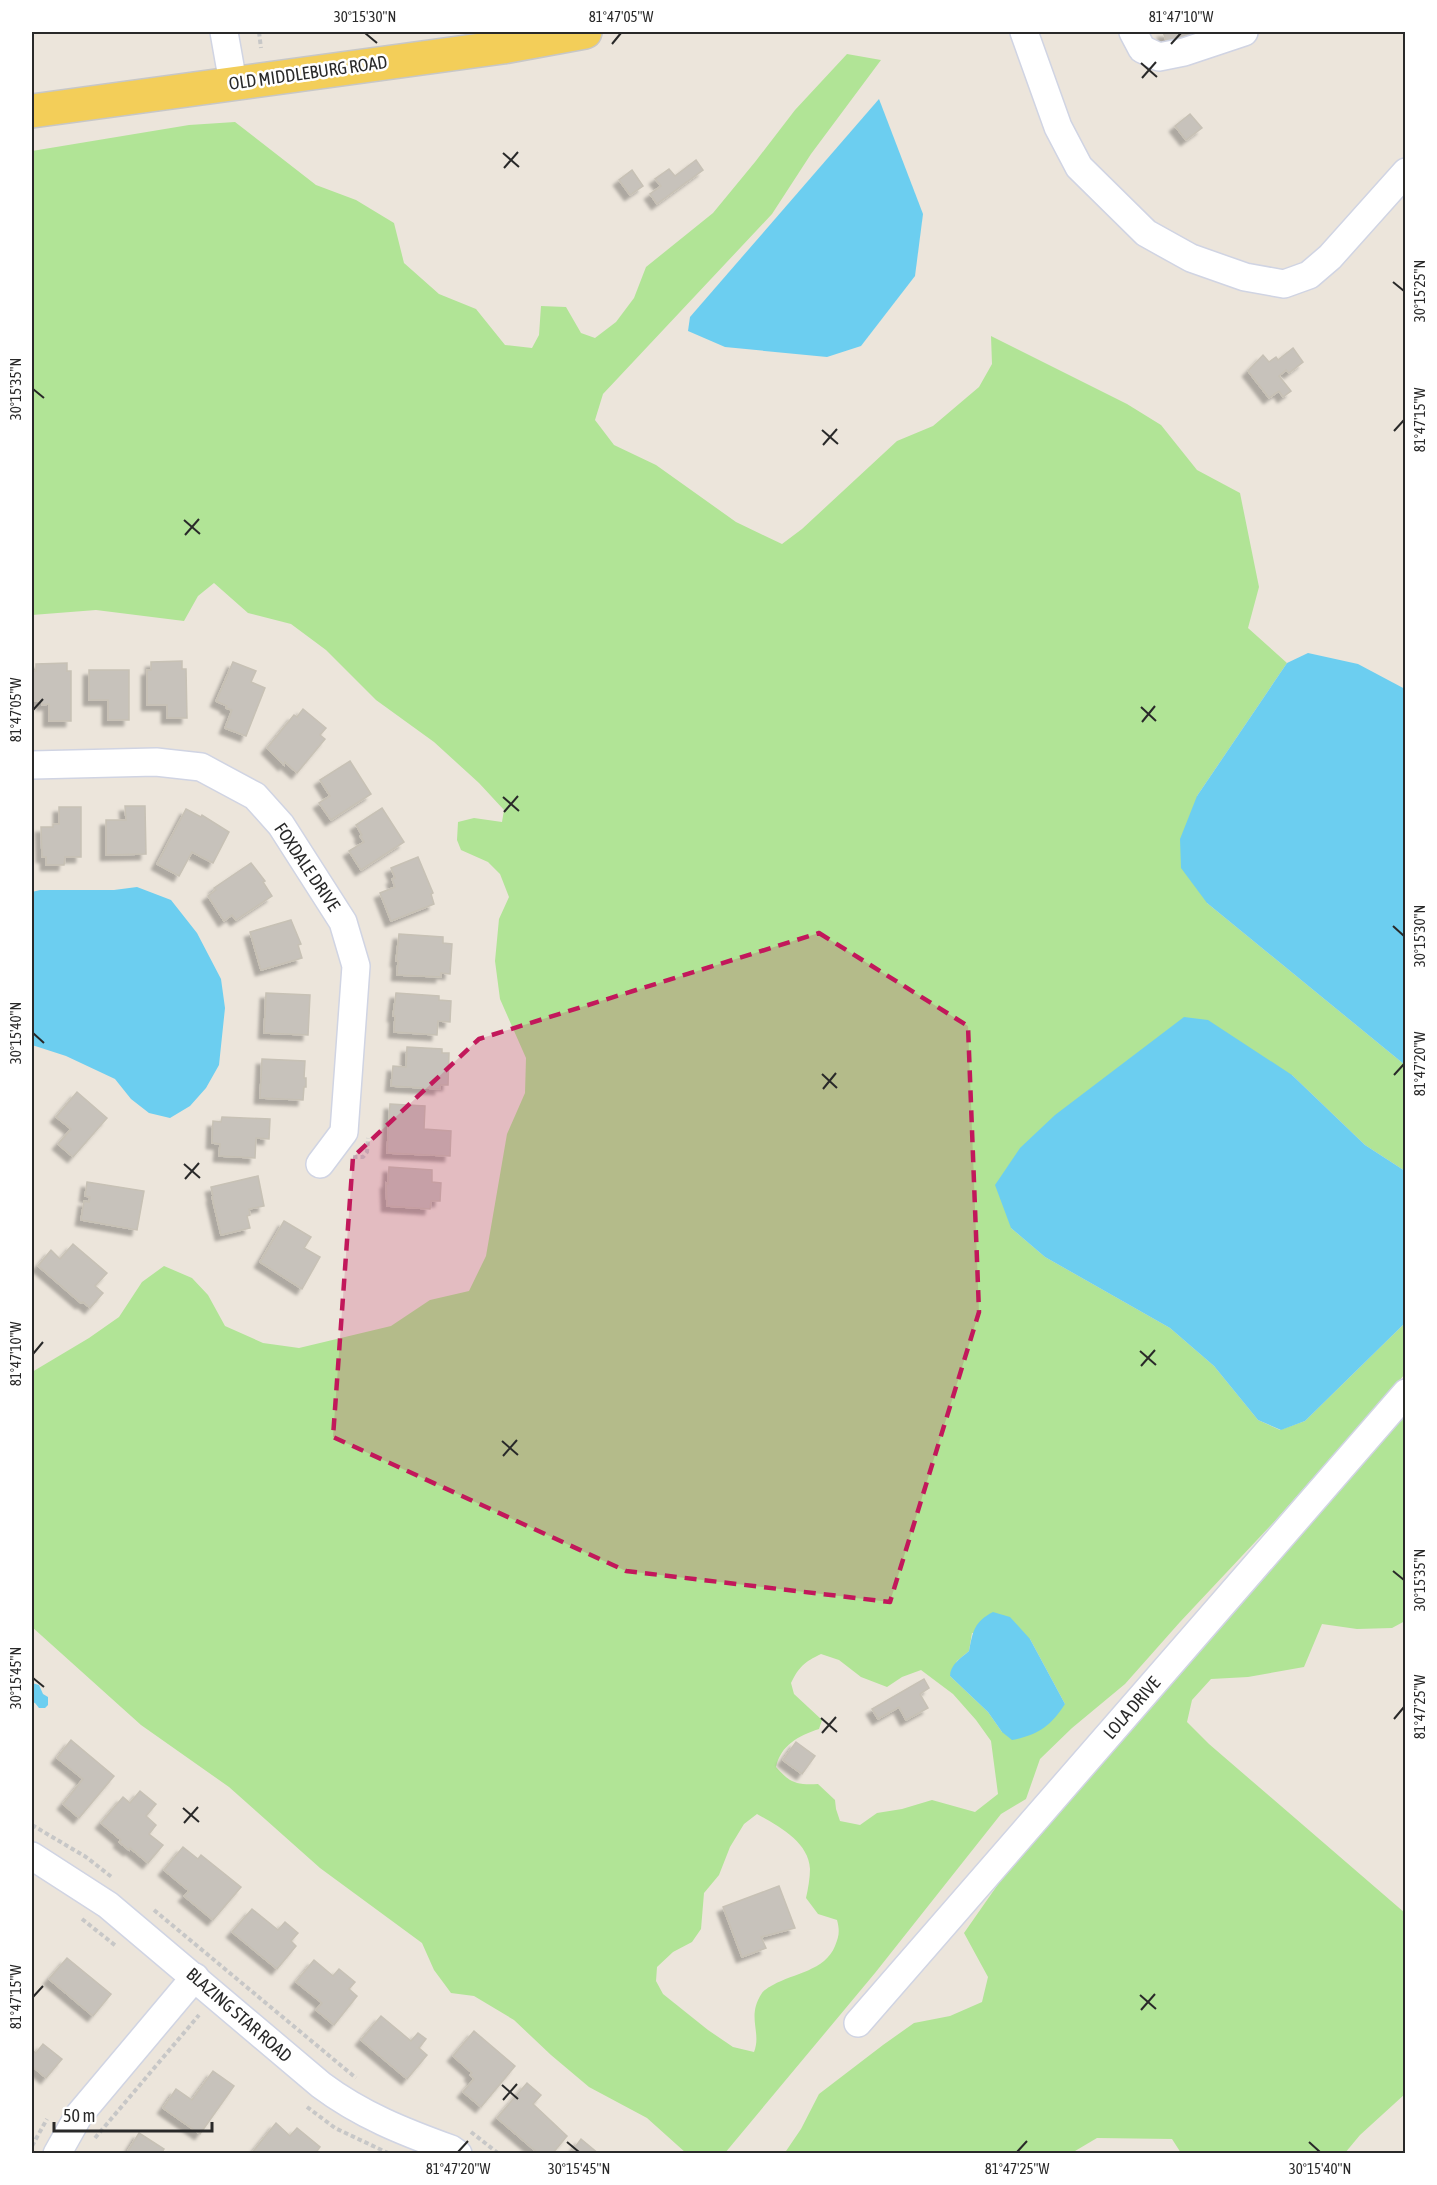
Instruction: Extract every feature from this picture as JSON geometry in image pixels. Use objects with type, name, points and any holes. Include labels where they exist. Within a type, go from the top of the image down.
[{"type":"main road","name":"OLD MIDDLEBURG ROAD","points":[[32,111],[503,46],[585,32]]},
{"type":"street","points":[[224,32],[234,83]]},
{"type":"street","points":[[1024,32],[1058,127],[1079,167],[1146,233],[1191,258],[1245,277],[1284,284],[1309,275],[1330,257],[1406,172]]},
{"type":"street","points":[[1133,32],[1142,49],[1159,57],[1184,52],[1244,32]]},
{"type":"street","name":"FOXDALE DRIVE","points":[[32,765],[156,762],[201,767],[255,796],[281,825],[343,922],[356,966],[344,1132],[327,1155]]},
{"type":"street","name":"LOLA DRIVE","points":[[858,2023],[1406,1393]]},
{"type":"street","name":"BLAZING STAR ROAD","points":[[32,1856],[108,1905],[343,2102],[399,2131],[451,2149],[462,2142]]},
{"type":"street","points":[[57,2154],[78,2115],[195,1977]]},
{"type":"path","points":[[259,32],[261,48]]},
{"type":"path","points":[[327,1155],[363,1157],[367,1152],[368,1132]]},
{"type":"path","points":[[32,1825],[86,1857],[119,1882]]},
{"type":"path","points":[[152,1908],[328,2056],[363,2082]]},
{"type":"path","points":[[94,2140],[199,2015]]},
{"type":"path","points":[[462,2142],[475,2134],[499,2154]]},
{"type":"highlighted area","points":[[819,933],[968,1026],[979,1312],[890,1602],[626,1571],[333,1437],[353,1157],[479,1039]]},
{"type":"green space","points":[[847,54],[881,60],[811,154],[772,214],[603,394],[595,420],[614,445],[656,465],[736,522],[782,544],[802,529],[897,441],[933,426],[979,387],[992,364],[991,336],[1127,404],[1161,425],[1197,470],[1240,493],[1259,587],[1248,628],[1287,663],[1197,796],[1207,903],[1405,1065],[1405,1171],[1365,1145],[1292,1075],[1011,1228],[1045,1257],[1170,1328],[1214,1366],[1258,1420],[1280,1430],[1305,1421],[1405,1323],[1405,1374],[1273,1523],[1125,1684],[1072,1728],[1040,1759],[1026,1799],[1001,1814],[875,1973],[725,2153],[686,2153],[647,2118],[589,2087],[514,2020],[474,1996],[451,1993],[434,1970],[422,1943],[320,1868],[229,1787],[141,1725],[32,1627],[32,1372],[119,1317],[142,1282],[164,1266],[192,1278],[208,1295],[225,1326],[263,1343],[299,1348],[391,1326],[430,1300],[469,1291],[486,1256],[507,1134],[525,1093],[526,1058],[500,999],[495,961],[499,919],[509,897],[500,874],[488,862],[461,850],[457,840],[458,822],[474,818],[502,822],[504,810],[479,783],[434,742],[376,700],[326,650],[291,624],[248,613],[214,583],[198,596],[184,621],[96,610],[32,615],[32,151],[189,125],[235,122],[316,185],[356,200],[394,223],[404,263],[439,294],[476,309],[505,345],[532,348],[539,335],[541,306],[566,307],[581,333],[595,338],[616,322],[634,298],[646,267],[713,213],[795,110]],"holes":[[[972,1633],[1030,1639],[1065,1704],[1002,1732],[988,1712],[950,1676],[957,1661],[969,1651]],[[821,1654],[839,1660],[861,1677],[887,1687],[902,1677],[921,1670],[953,1694],[991,1741],[998,1794],[975,1812],[932,1800],[902,1809],[877,1813],[860,1825],[840,1821],[835,1800],[818,1784],[794,1782],[785,1777],[776,1767],[786,1747],[804,1735],[819,1729],[822,1720],[794,1694],[791,1683],[806,1662]],[[757,1814],[783,1830],[798,1843],[808,1859],[810,1869],[806,1898],[818,1914],[837,1920],[839,1930],[835,1946],[824,1961],[773,1985],[762,1993],[755,2010],[756,2045],[754,2052],[733,2047],[708,2030],[663,1994],[656,1981],[657,1967],[673,1952],[692,1942],[701,1929],[704,1893],[719,1875],[730,1847],[744,1824]]]},
{"type":"green space","points":[[1405,1410],[1405,1621],[1392,1628],[1357,1629],[1322,1624],[1304,1667],[1248,1677],[1211,1679],[1192,1700],[1187,1722],[1209,1744],[1405,1913],[1405,2094],[1360,2135],[1345,2153],[1181,2153],[1172,2139],[1097,2138],[1070,2154],[784,2154],[801,2129],[819,2094],[914,2023],[950,2016],[982,2002],[988,1977],[964,1933],[1045,1817]]},
{"type":"water","points":[[879,99],[923,214],[915,276],[861,346],[827,357],[725,347],[688,331],[690,317]]},
{"type":"water","points":[[1308,653],[1358,664],[1405,689],[1405,1065],[1207,903],[1181,868],[1180,839],[1197,796],[1287,663]]},
{"type":"water","points":[[137,887],[171,900],[197,933],[221,979],[225,1008],[219,1065],[206,1088],[190,1106],[170,1118],[149,1113],[131,1099],[115,1079],[66,1056],[32,1045],[32,892],[40,890],[114,890]]},
{"type":"water","points":[[1184,1017],[1208,1020],[1292,1075],[1365,1145],[1405,1171],[1405,1323],[1305,1421],[1281,1430],[1258,1420],[1214,1366],[1170,1328],[1045,1257],[1011,1228],[995,1185],[1020,1148],[1055,1115]]},
{"type":"water","points":[[993,1612],[1010,1617],[1030,1639],[1065,1704],[1049,1724],[1037,1732],[1012,1740],[1002,1732],[988,1712],[950,1676],[954,1665],[969,1651],[978,1623]]},
{"type":"water","points":[[32,1683],[39,1685],[43,1694],[48,1697],[48,1705],[45,1708],[39,1708],[32,1702]]},
{"type":"building","points":[[1163,32],[1199,32],[1167,43]]},
{"type":"building","points":[[1190,114],[1202,128],[1186,140],[1175,126]]},
{"type":"building","points":[[696,160],[703,170],[657,204],[650,194],[661,186],[655,179],[669,169],[675,176]]},
{"type":"building","points":[[632,170],[643,186],[630,195],[619,180]]},
{"type":"building","points":[[1293,348],[1303,362],[1289,373],[1286,370],[1279,376],[1291,391],[1283,397],[1279,391],[1269,398],[1248,371],[1263,355],[1269,362],[1276,357],[1278,360]]},
{"type":"building","points":[[182,661],[182,669],[186,669],[187,718],[167,718],[167,705],[147,705],[147,670],[151,670],[151,662]]},
{"type":"building","points":[[233,662],[256,671],[251,682],[265,688],[246,736],[225,728],[232,710],[216,701]]},
{"type":"building","points":[[67,663],[67,671],[71,671],[71,721],[49,721],[49,704],[42,705],[42,701],[32,701],[32,671],[36,671],[36,664]]},
{"type":"building","points":[[89,670],[129,670],[129,720],[108,720],[108,700],[89,700]]},
{"type":"building","points":[[303,709],[326,728],[320,735],[325,739],[297,773],[285,762],[284,765],[267,748],[294,715],[297,717]]},
{"type":"building","points":[[350,761],[371,794],[331,820],[319,803],[330,796],[320,780]]},
{"type":"building","points":[[125,806],[145,806],[146,854],[106,855],[106,820],[126,820]]},
{"type":"building","points":[[59,807],[81,807],[81,857],[65,857],[64,865],[46,865],[46,857],[42,857],[41,827],[53,827],[53,824],[59,824]]},
{"type":"building","points":[[382,808],[404,842],[361,870],[349,851],[364,842],[356,825]]},
{"type":"building","points":[[186,809],[201,817],[202,815],[229,832],[213,863],[192,852],[179,876],[157,864]]},
{"type":"building","points":[[418,857],[433,893],[431,894],[434,904],[391,921],[380,893],[395,887],[392,879],[395,878],[391,868]]},
{"type":"building","points":[[251,863],[265,881],[263,882],[272,896],[236,920],[232,915],[224,921],[208,896],[216,890],[214,888]]},
{"type":"building","points":[[291,920],[301,944],[298,945],[302,958],[261,970],[250,932]]},
{"type":"building","points":[[399,934],[443,937],[443,943],[452,944],[450,974],[441,973],[441,977],[397,975]]},
{"type":"building","points":[[266,993],[310,995],[308,1035],[264,1033]]},
{"type":"building","points":[[396,993],[439,996],[439,1000],[451,1001],[450,1022],[438,1021],[437,1035],[394,1032],[395,1016],[393,1016]]},
{"type":"building","points":[[407,1047],[442,1049],[442,1053],[449,1053],[448,1085],[440,1085],[440,1089],[391,1086],[393,1066],[406,1067]]},
{"type":"building","points":[[262,1059],[305,1061],[306,1087],[304,1087],[303,1100],[260,1098]]},
{"type":"building","points":[[77,1092],[107,1118],[73,1157],[58,1144],[71,1129],[56,1117]]},
{"type":"building","points":[[390,1104],[425,1106],[424,1129],[451,1131],[450,1156],[387,1153]]},
{"type":"building","points":[[222,1117],[270,1119],[269,1139],[256,1138],[255,1158],[219,1156],[220,1144],[212,1143],[213,1121],[221,1122]]},
{"type":"building","points":[[389,1167],[432,1170],[432,1182],[441,1183],[440,1201],[431,1201],[430,1209],[387,1206],[386,1183],[388,1184]]},
{"type":"building","points":[[258,1176],[264,1206],[249,1209],[250,1215],[247,1216],[250,1228],[221,1235],[211,1187]]},
{"type":"building","points":[[87,1182],[144,1191],[137,1230],[81,1220],[84,1201],[89,1202],[90,1197],[85,1196]]},
{"type":"building","points":[[284,1221],[311,1237],[304,1248],[320,1257],[302,1289],[260,1262]]},
{"type":"building","points":[[73,1244],[107,1273],[95,1286],[103,1293],[90,1308],[38,1266],[51,1250],[60,1259]]},
{"type":"building","points":[[924,1679],[929,1688],[920,1694],[928,1708],[906,1720],[899,1707],[878,1719],[872,1709]]},
{"type":"building","points":[[71,1740],[114,1776],[79,1818],[63,1804],[83,1779],[57,1758]]},
{"type":"building","points":[[796,1742],[815,1756],[802,1774],[783,1760]]},
{"type":"building","points":[[140,1791],[156,1804],[146,1816],[156,1825],[149,1834],[163,1845],[148,1863],[119,1842],[121,1840],[101,1823],[123,1797],[130,1803]]},
{"type":"building","points":[[183,1847],[198,1859],[201,1855],[241,1887],[213,1920],[184,1896],[189,1891],[164,1870]]},
{"type":"building","points":[[779,1886],[795,1928],[761,1937],[766,1948],[742,1957],[723,1907]]},
{"type":"building","points":[[252,1909],[278,1930],[285,1922],[298,1933],[291,1941],[296,1946],[277,1969],[232,1932]]},
{"type":"building","points":[[67,1958],[111,1994],[93,2016],[49,1979]]},
{"type":"building","points":[[314,1960],[333,1976],[339,1969],[355,1982],[349,1989],[357,1996],[334,2025],[316,2010],[322,2003],[296,1982]]},
{"type":"building","points":[[381,2016],[411,2041],[418,2033],[426,2039],[419,2048],[427,2055],[407,2079],[361,2040]]},
{"type":"building","points":[[474,2031],[515,2066],[481,2107],[463,2092],[474,2079],[470,2075],[472,2073],[453,2056]]},
{"type":"building","points":[[43,2044],[62,2059],[46,2078],[32,2066],[32,2050],[36,2053]]},
{"type":"building","points":[[213,2071],[234,2086],[200,2134],[163,2108],[176,2089],[192,2100]]},
{"type":"building","points":[[527,2083],[541,2095],[533,2104],[567,2136],[552,2154],[539,2154],[497,2118]]},
{"type":"building","points":[[276,2123],[290,2136],[297,2128],[320,2147],[315,2154],[251,2154]]},
{"type":"building","points":[[139,2133],[164,2149],[161,2154],[126,2154]]},
{"type":"building","points":[[581,2139],[599,2154],[570,2154]]}]
